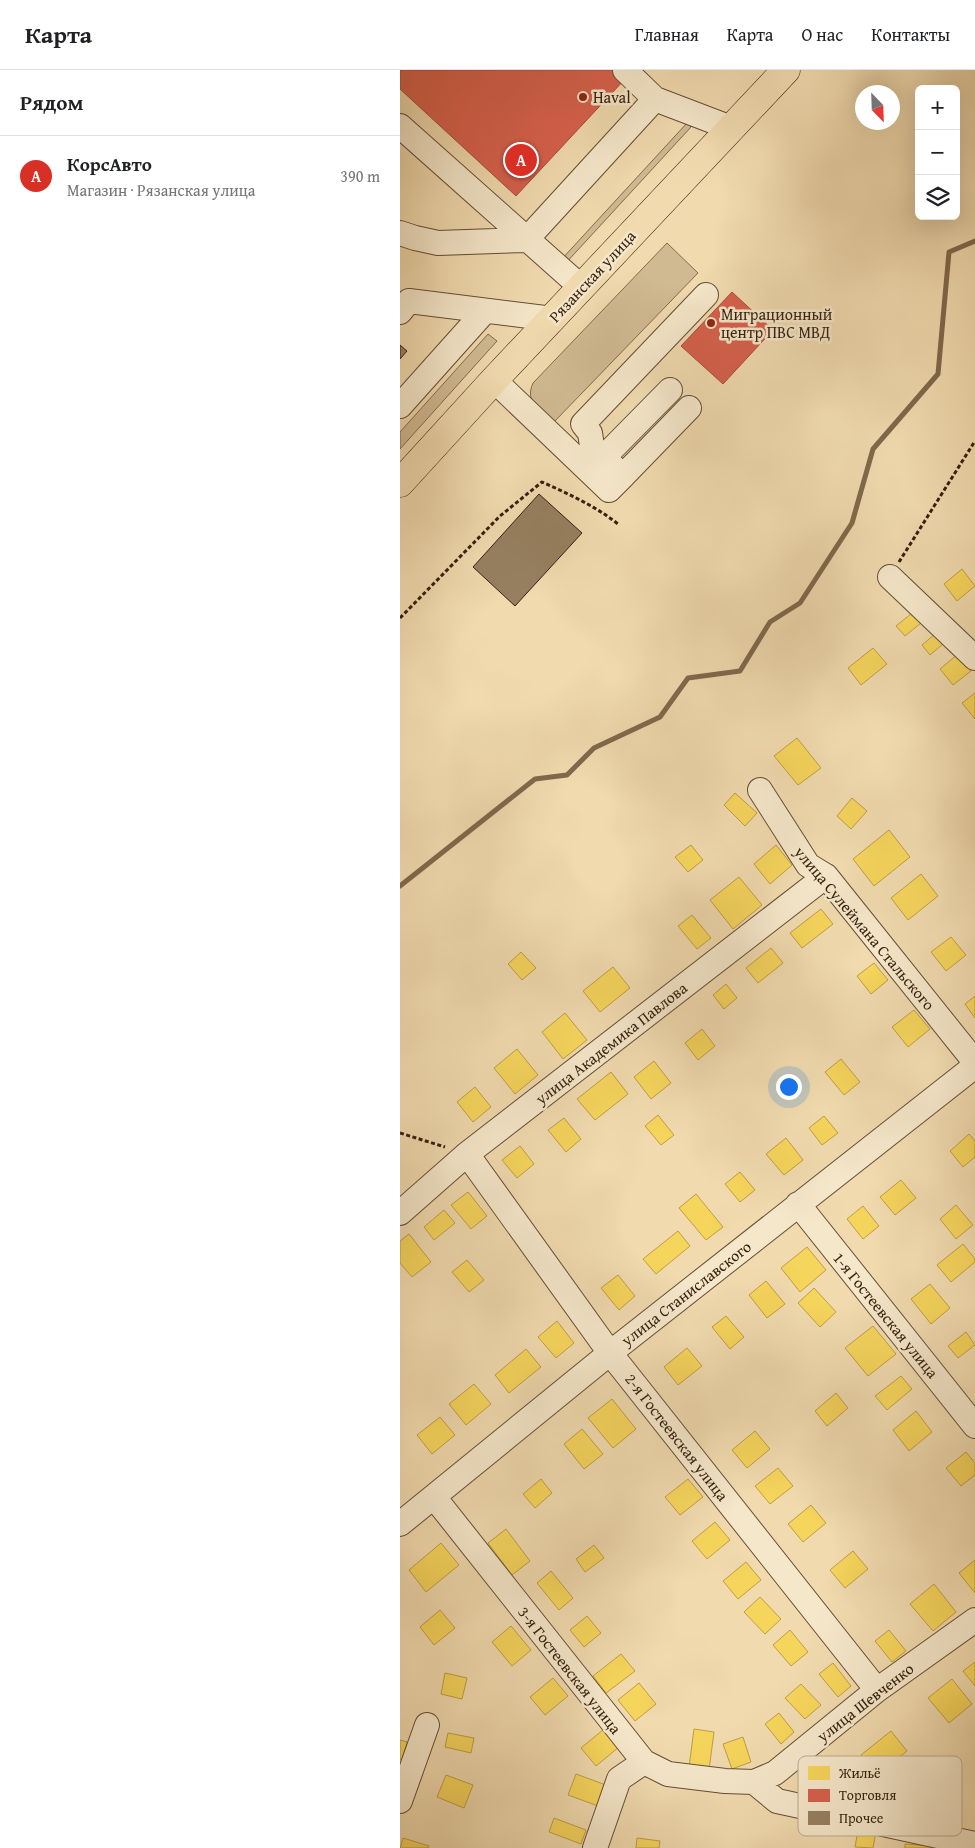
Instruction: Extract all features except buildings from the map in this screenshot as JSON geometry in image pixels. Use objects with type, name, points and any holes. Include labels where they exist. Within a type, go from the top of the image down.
[{"type":"main road","name":"Рязанская улица","points":[[400,483],[494,380],[786,70]]},
{"type":"street","points":[[625,70],[655,99],[732,128]]},
{"type":"street","points":[[400,233],[438,243],[526,240],[655,99]]},
{"type":"street","points":[[400,126],[581,287]]},
{"type":"street","points":[[623,476],[592,446],[590,433],[583,424],[706,295]]},
{"type":"street","points":[[400,312],[409,301],[552,319]]},
{"type":"street","points":[[400,406],[485,311]]},
{"type":"street","points":[[494,380],[605,489],[611,489],[689,408]]},
{"type":"street","points":[[604,457],[670,390]]},
{"type":"street","points":[[890,577],[975,658]]},
{"type":"street","name":"улица Сулеймана Стальского","points":[[760,790],[808,865],[826,876],[975,1064]]},
{"type":"street","name":"улица Академика Павлова","points":[[400,1214],[467,1154],[826,876]]},
{"type":"street","name":"улица Станиславского","points":[[400,1524],[610,1353],[975,1064]]},
{"type":"street","name":"2-я Гостеевская улица","points":[[467,1154],[610,1353],[877,1690]]},
{"type":"street","name":"1-я Гостеевская улица","points":[[798,1204],[975,1426]]},
{"type":"street","name":"3-я Гостеевская улица","points":[[434,1496],[644,1762]]},
{"type":"street","name":"улица Шевченко","points":[[754,1782],[775,1773],[877,1690],[975,1620]]},
{"type":"street","points":[[400,1801],[428,1725]]},
{"type":"street","points":[[595,1848],[619,1779],[644,1762],[668,1774],[726,1781],[754,1782],[777,1801],[798,1806]]},
{"type":"street","points":[[938,1836],[975,1844]]},
{"type":"path","points":[[890,577],[975,441]]},
{"type":"path","points":[[400,618],[500,516],[542,482],[578,498],[603,512],[618,524]]},
{"type":"path","points":[[400,1133],[467,1154]]},
{"type":"shaded area","points":[[687,123],[691,127],[564,265],[560,261]]},
{"type":"shaded area","points":[[667,243],[698,273],[554,422],[539,410],[532,401],[531,390],[533,383]]},
{"type":"shaded area","points":[[488,334],[497,341],[400,449],[400,432]]},
{"type":"waterway","points":[[400,886],[535,779],[567,775],[594,748],[660,717],[688,678],[740,671],[770,622],[800,603],[852,523],[873,449],[938,374],[949,252],[975,241]]},
{"type":"place","name":"Haval","points":[[583,97]]},
{"type":"place","name":"КорсАвто","points":[[521,160]]},
{"type":"place","name":"Миграционный центр ПВС МВД","points":[[711,323]]}]
